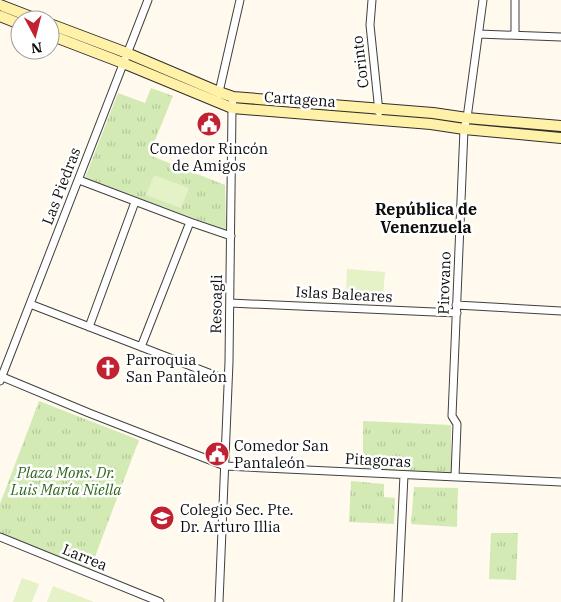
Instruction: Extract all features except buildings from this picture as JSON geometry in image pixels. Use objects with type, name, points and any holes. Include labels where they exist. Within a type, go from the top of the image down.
[{"type":"main road","name":"Cartagena","points":[[60,29],[232,108],[431,124],[561,138]]},
{"type":"main road","name":"Cartagena","points":[[60,38],[125,58],[233,97],[380,108],[561,126]]},
{"type":"street","name":"Las Piedras","points":[[0,378],[148,0]]},
{"type":"street","points":[[219,92],[240,0]]},
{"type":"street","name":"Corinto","points":[[372,0],[370,25],[380,108],[379,120]]},
{"type":"street","name":"Pirovano","points":[[456,477],[457,424],[452,416],[464,129],[483,0]]},
{"type":"street","points":[[515,0],[515,35]]},
{"type":"street","points":[[479,34],[561,37]]},
{"type":"street","name":"Resoagli","points":[[219,602],[228,380],[233,97]]},
{"type":"street","points":[[79,180],[231,236]]},
{"type":"street","points":[[89,327],[135,202]]},
{"type":"street","points":[[141,347],[190,222]]},
{"type":"street","name":"Islas Baleares","points":[[230,303],[561,311]]},
{"type":"street","points":[[30,304],[228,380]]},
{"type":"street","name":"Pitagoras","points":[[0,378],[225,466],[561,482]]},
{"type":"street","points":[[398,602],[404,475]]},
{"type":"street","name":"Larrea","points":[[0,537],[160,602]]},
{"type":"green space","points":[[151,88],[173,96],[149,155],[225,185],[226,230],[85,178],[118,93],[145,103]]},
{"type":"green space","points":[[154,175],[189,188],[181,208],[146,195]]},
{"type":"green space","points":[[347,269],[385,272],[383,296],[346,294]]},
{"type":"green space","name":"Plaza Mons. Dr. Luis María Niella","points":[[39,401],[139,440],[90,570],[0,533],[0,504]]},
{"type":"green space","points":[[363,421],[451,425],[451,475],[363,469]]},
{"type":"green space","points":[[351,481],[384,484],[384,497],[395,498],[394,524],[349,522]]},
{"type":"green space","points":[[414,487],[458,488],[457,527],[411,524]]},
{"type":"green space","points":[[491,533],[518,533],[516,580],[489,579]]},
{"type":"green space","points":[[22,578],[39,584],[32,602],[13,602]]},
{"type":"green space","points":[[53,586],[94,602],[47,602]]},
{"type":"place","name":"Comedor Rincón de Amigos","points":[[209,124]]},
{"type":"place","name":"Parroquia San Pantaleón","points":[[108,368]]},
{"type":"place","name":"Comedor San Pantaleón","points":[[217,454]]},
{"type":"place","name":"Colegio Sec. Pte. Dr. Arturo Illia","points":[[162,518]]},
{"type":"district","name":"República de Venenzuela","points":[[426,218]]}]
